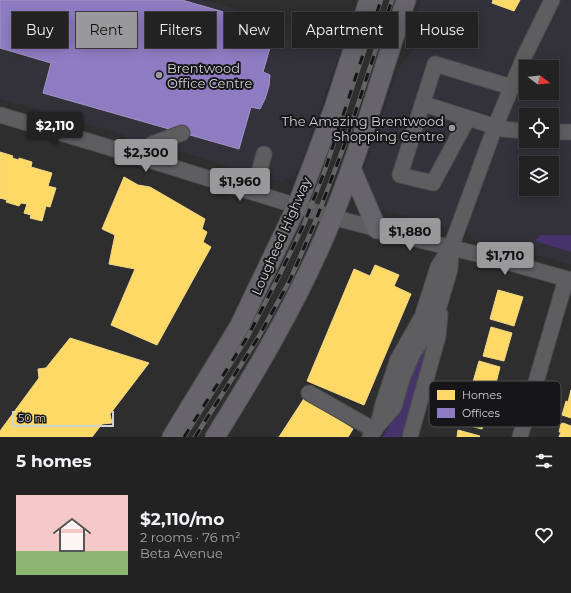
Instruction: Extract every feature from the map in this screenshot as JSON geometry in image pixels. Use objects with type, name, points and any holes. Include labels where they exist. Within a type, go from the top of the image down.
[{"type":"main road","name":"Lougheed Highway","points":[[172,437],[239,327],[297,206],[334,108],[369,0]]},
{"type":"main road","points":[[215,437],[286,316],[306,278],[351,168],[406,0]]},
{"type":"main road","points":[[351,168],[377,229]]},
{"type":"street","points":[[374,431],[398,359],[422,317],[438,267],[451,247],[494,126],[525,55],[552,0]]},
{"type":"street","points":[[468,118],[433,183],[400,175],[424,104],[435,64],[511,87]]},
{"type":"street","points":[[424,104],[503,129],[519,130]]},
{"type":"street","points":[[0,115],[332,217],[569,279],[537,381]]},
{"type":"street","points":[[559,132],[571,132]]},
{"type":"street","points":[[144,158],[152,144],[182,133]]},
{"type":"street","points":[[254,192],[264,154]]},
{"type":"street","points":[[374,431],[394,407],[403,376],[414,351],[427,334],[440,303],[450,269],[451,247]]},
{"type":"street","points":[[410,437],[438,336],[440,303]]},
{"type":"street","points":[[309,393],[374,431]]},
{"type":"street","points":[[520,437],[523,427]]},
{"type":"shaded area","points":[[0,0],[204,0],[245,12],[224,12],[224,48],[284,48],[284,23],[292,26],[292,48],[342,48],[300,166],[295,175],[281,181],[178,151],[169,154],[166,153],[161,146],[141,140],[130,143],[124,135],[0,99]]},
{"type":"shaded area","name":"The Amazing Brentwood Shopping Centre","points":[[421,0],[571,0],[571,265],[505,246],[490,246],[478,243],[471,238],[467,228],[451,222],[447,226],[442,227],[380,209],[376,206],[363,178],[363,172],[398,68],[414,49],[478,48],[478,12],[417,12]]},
{"type":"shaded area","points":[[540,235],[571,235],[571,252],[535,241]]},
{"type":"shaded area","points":[[434,336],[404,437],[382,437],[396,415],[411,368]]},
{"type":"building: Homes","points":[[493,0],[520,0],[514,11],[492,3]]},
{"type":"building: Homes","points":[[0,152],[13,156],[12,158],[19,160],[19,158],[32,162],[31,167],[52,173],[48,186],[56,188],[50,207],[46,206],[42,221],[30,218],[31,215],[24,213],[27,204],[21,203],[19,206],[6,202],[7,200],[0,198]]},
{"type":"building: Homes","points":[[124,177],[138,185],[150,187],[205,219],[202,229],[207,232],[203,242],[211,247],[157,345],[111,325],[135,269],[109,264],[115,235],[102,229]]},
{"type":"building: Homes","points":[[375,265],[399,275],[394,286],[411,294],[364,405],[307,381],[354,269],[370,276]]},
{"type":"building: Homes","points":[[498,290],[523,297],[514,326],[490,319]]},
{"type":"building: Homes","points":[[491,327],[512,333],[504,361],[483,356]]},
{"type":"building: Homes","points":[[70,338],[149,363],[110,414],[112,423],[102,424],[92,437],[0,437],[0,431],[39,378],[38,369],[46,368]]},
{"type":"building: Homes","points":[[479,361],[500,367],[496,381],[473,381]]},
{"type":"building: Homes","points":[[571,390],[571,418],[562,415],[566,401],[568,402]]},
{"type":"building: Homes","points":[[305,397],[353,429],[348,437],[279,437]]},
{"type":"building: Homes","points":[[563,423],[571,426],[571,437],[559,437],[561,432],[559,432],[561,424]]},
{"type":"building: Homes","points":[[458,430],[480,436],[457,437]]},
{"type":"building: Offices","name":"Brentwood Office Centre","points":[[0,0],[182,0],[224,12],[224,48],[270,48],[263,72],[270,75],[269,86],[260,109],[251,107],[239,149],[43,93],[51,63],[0,48]]},
{"type":"railway","points":[[184,437],[248,336],[304,224],[325,170],[381,0]]},
{"type":"railway","points":[[195,437],[258,338],[290,280],[316,220],[347,138],[392,0]]},
{"type":"place","name":"Brentwood Office Centre","points":[[159,75]]},
{"type":"place","name":"The Amazing Brentwood Shopping Centre","points":[[452,128]]}]
